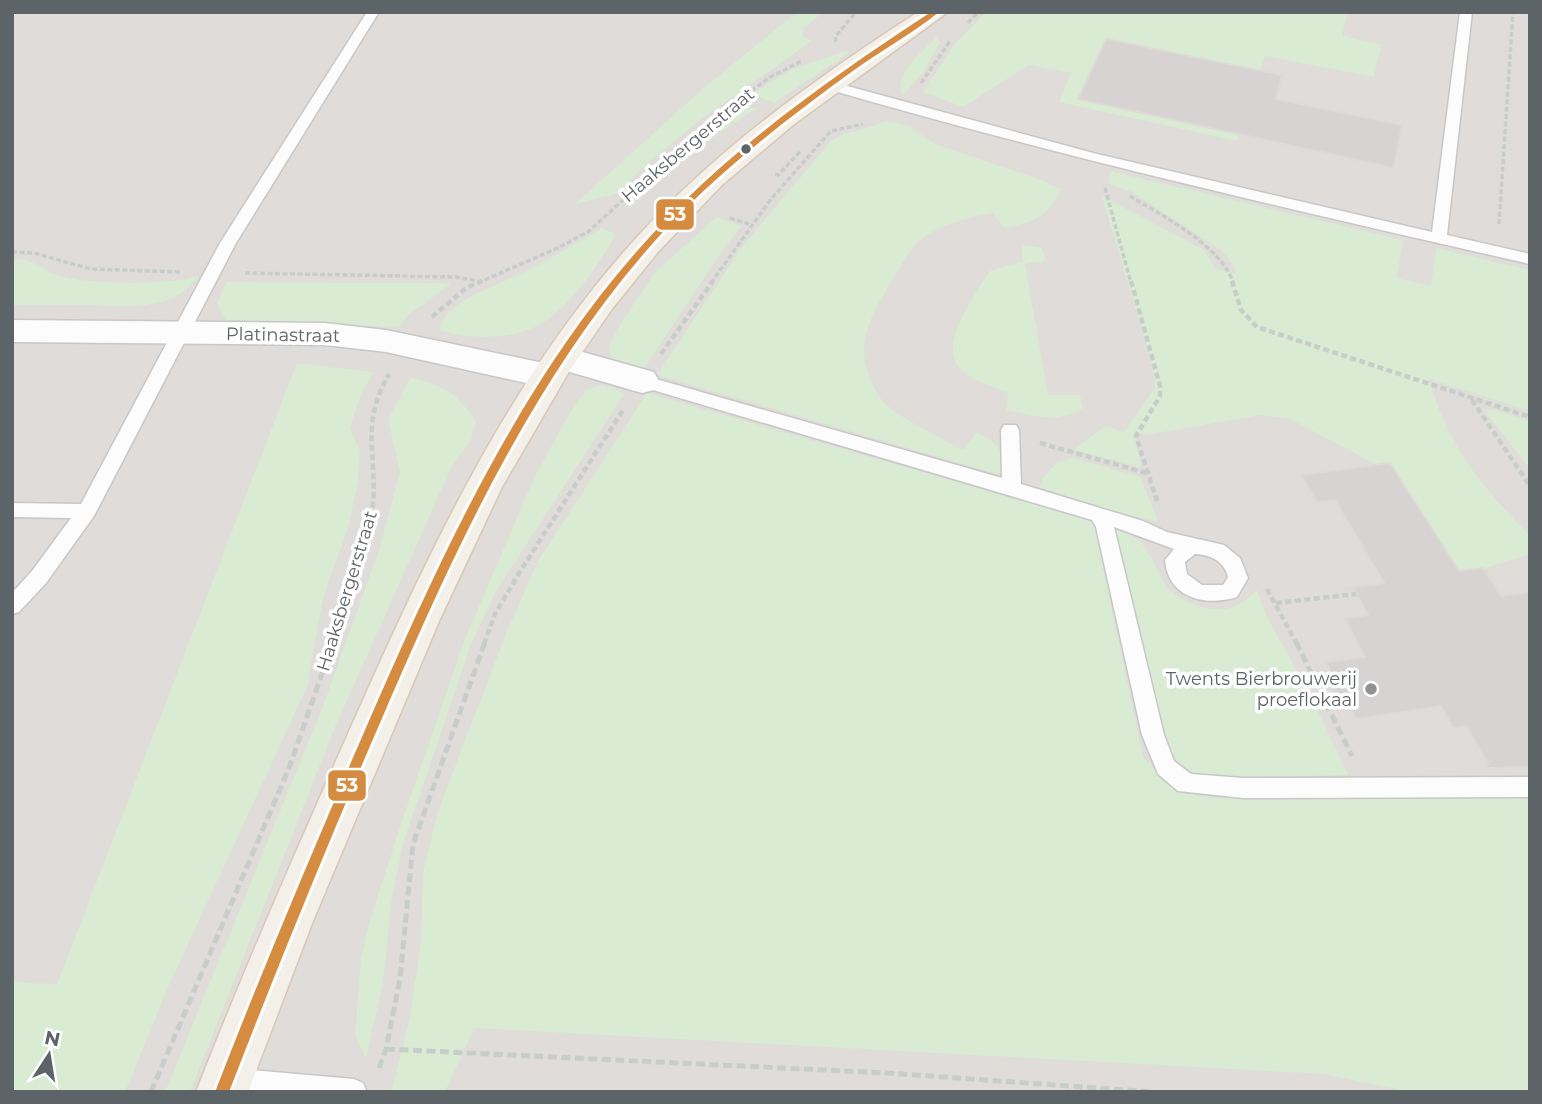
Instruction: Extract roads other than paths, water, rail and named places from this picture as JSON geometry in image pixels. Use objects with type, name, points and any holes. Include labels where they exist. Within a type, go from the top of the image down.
[{"type":"main road","points":[[224,1086],[294,909],[412,634],[502,452],[555,367],[647,245],[693,198],[763,135],[829,85],[936,12]]},
{"type":"street","name":"Platinastraat","points":[[12,331],[325,334],[367,338],[642,381]]},
{"type":"lane","points":[[12,606],[39,577],[86,511],[228,243],[373,12]]},
{"type":"lane","points":[[1440,238],[1466,12]]},
{"type":"lane","points":[[829,85],[897,106],[1182,180],[1530,259]]},
{"type":"lane","points":[[642,381],[1012,488],[1136,526],[1163,539],[1216,550],[1232,562],[1238,578],[1230,591],[1212,596],[1192,590],[1178,576],[1173,552],[1163,539]]},
{"type":"lane","points":[[1010,430],[1012,488]]},
{"type":"lane","points":[[12,510],[86,511]]},
{"type":"lane","points":[[1099,516],[1105,527],[1153,735],[1166,767],[1186,784],[1242,788],[1530,787]]},
{"type":"lane","points":[[1175,560],[1186,549],[1195,546]]},
{"type":"lane","points":[[224,1086],[354,1092]]},
{"type":"place","name":"Twents Bierbrouwerij proeflokaal","points":[[1371,689]]}]
